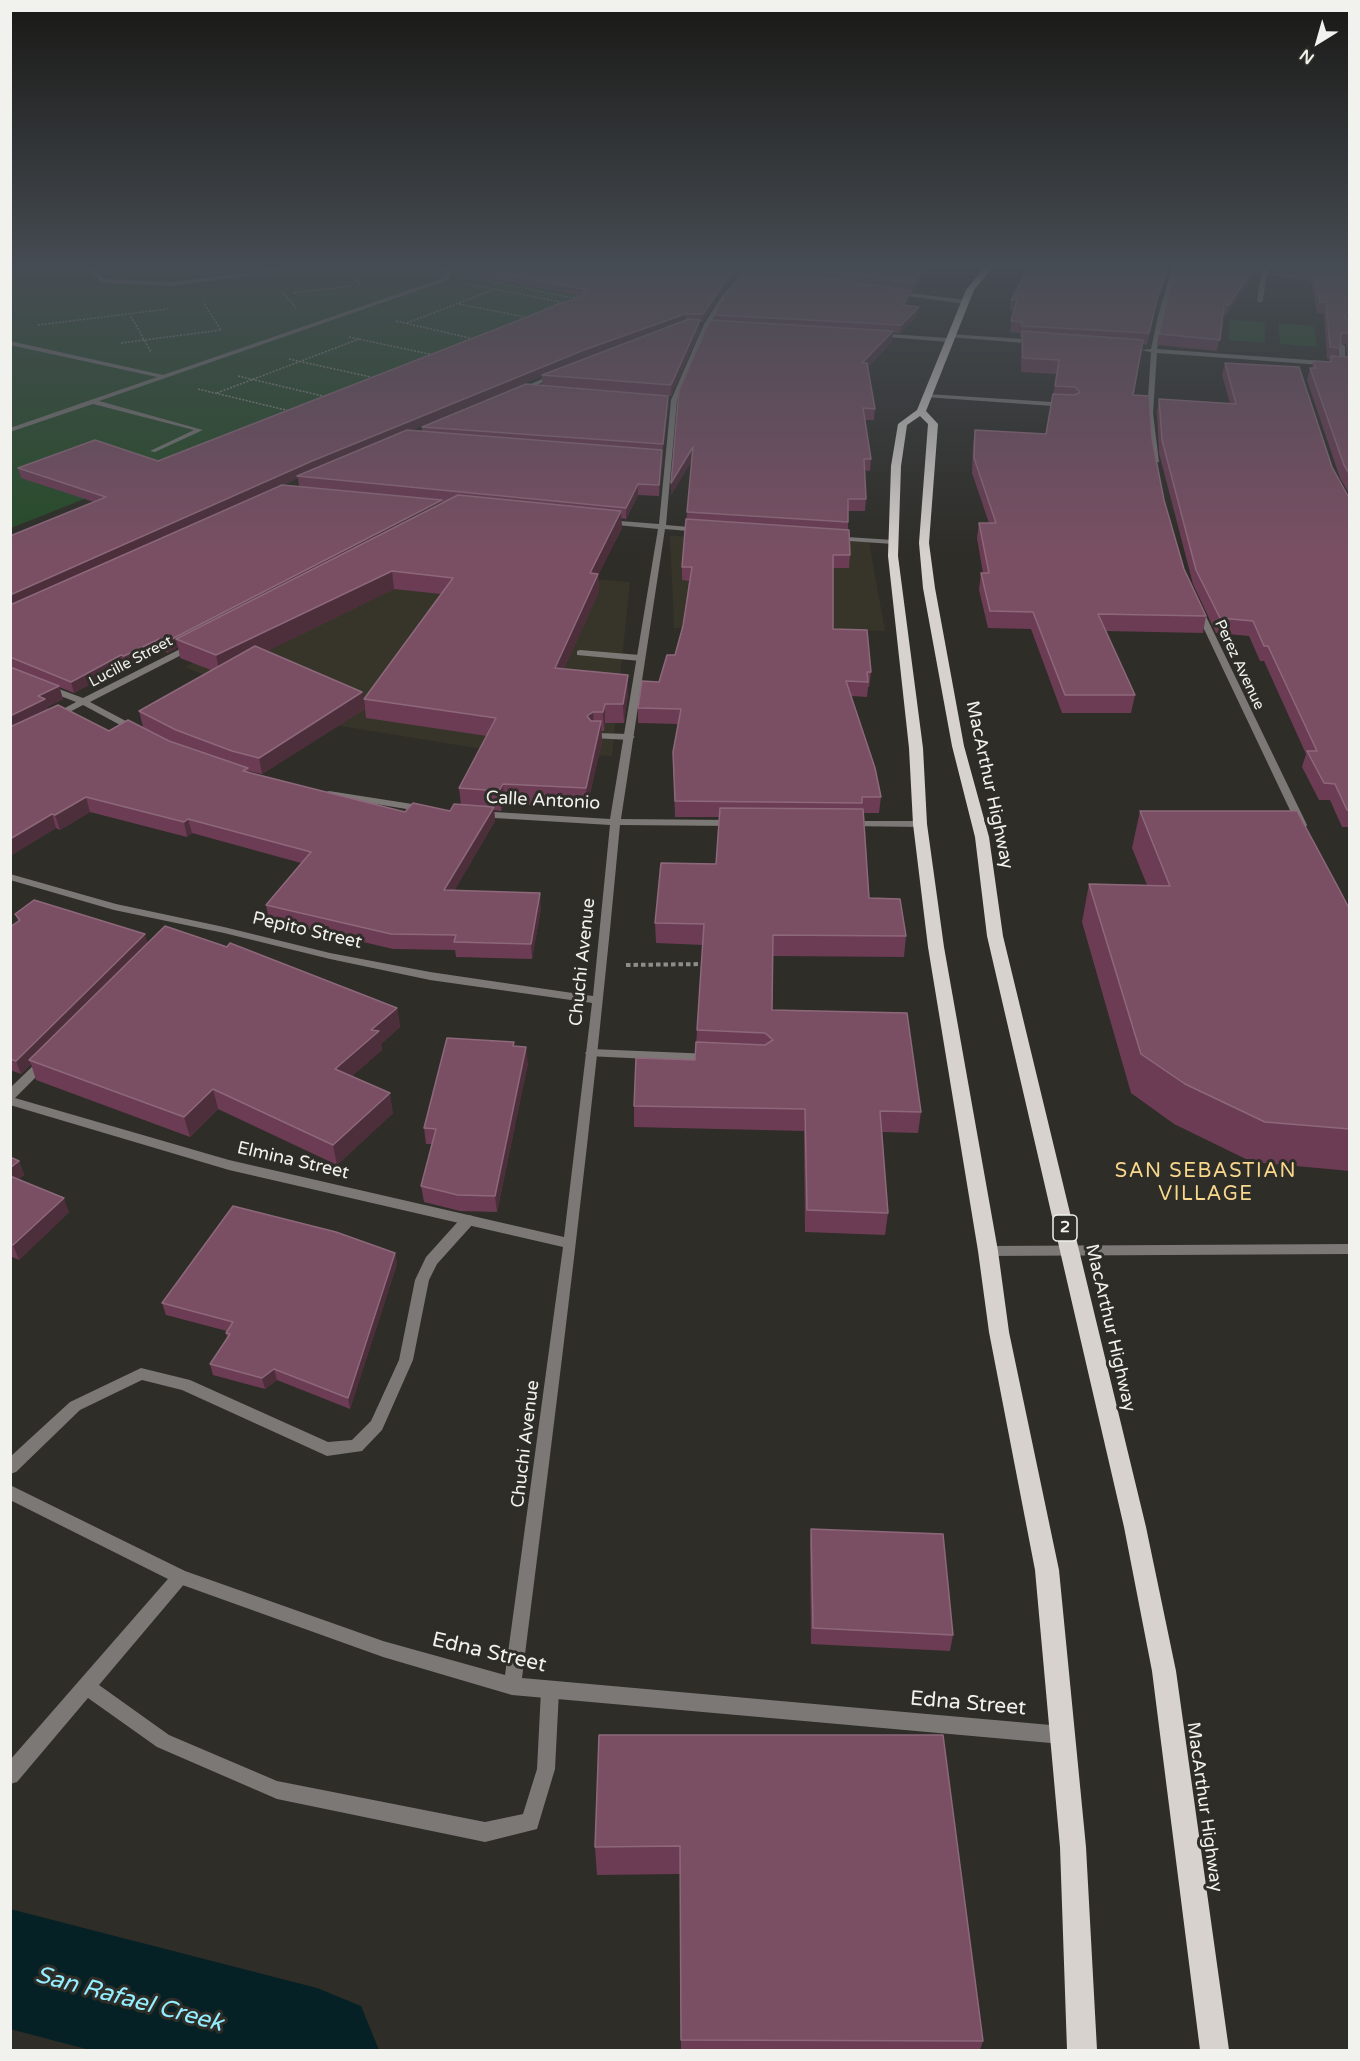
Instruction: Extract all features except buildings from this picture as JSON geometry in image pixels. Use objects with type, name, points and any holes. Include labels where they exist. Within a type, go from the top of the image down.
[{"type":"highway","points":[[939,364],[924,403],[903,424],[899,439],[893,542],[896,594],[916,748],[920,825],[936,946],[988,1251],[999,1332],[1047,1570],[1073,1847],[1082,2050]]},
{"type":"highway","name":"MacArthur Highway","points":[[924,403],[933,424],[924,543],[928,588],[958,746],[982,837],[995,936],[1135,1527],[1164,1671],[1215,2050]]},
{"type":"street","points":[[100,364],[162,379]]},
{"type":"street","points":[[10,430],[201,364]]},
{"type":"street","name":"Chuchi Avenue","points":[[512,1686],[570,1244],[598,1000],[615,822],[662,527],[661,456],[668,399],[686,364]]},
{"type":"street","points":[[1151,364],[1154,453],[1158,474]]},
{"type":"street","points":[[1297,364],[1300,372]]},
{"type":"street","points":[[514,392],[566,371]]},
{"type":"street","points":[[525,388],[548,390]]},
{"type":"street","points":[[94,402],[200,430],[153,451]]},
{"type":"street","points":[[924,403],[1073,405]]},
{"type":"street","points":[[593,521],[708,530]]},
{"type":"street","points":[[824,538],[893,542]]},
{"type":"street","name":"Perez Avenue","points":[[1192,595],[1306,834]]},
{"type":"street","name":"Lucille Street","points":[[42,722],[201,642]]},
{"type":"street","points":[[580,653],[640,658]]},
{"type":"street","points":[[42,686],[84,702],[146,735]]},
{"type":"street","points":[[595,736],[630,737]]},
{"type":"street","points":[[319,793],[440,811]]},
{"type":"street","name":"Calle Antonio","points":[[463,813],[615,822],[744,823]]},
{"type":"street","points":[[838,824],[920,825]]},
{"type":"street","name":"Pepito Street","points":[[10,878],[179,926],[430,976],[598,1000]]},
{"type":"street","points":[[591,1053],[729,1058]]},
{"type":"street","points":[[10,1096],[52,1055]]},
{"type":"street","name":"Elmina Street","points":[[10,1101],[229,1165],[570,1244]]},
{"type":"street","points":[[10,1467],[75,1406],[141,1374],[185,1384],[327,1449],[356,1446],[377,1425],[406,1360],[422,1281],[431,1261],[468,1220]]},
{"type":"street","points":[[988,1251],[1350,1249]]},
{"type":"street","name":"Edna Street","points":[[10,1492],[180,1577],[383,1649],[512,1686],[1062,1735]]},
{"type":"street","points":[[10,1775],[180,1577]]},
{"type":"street","points":[[87,1687],[163,1741],[277,1790],[484,1832],[530,1822],[546,1769],[550,1691]]},
{"type":"path","points":[[155,364],[162,379],[288,412],[298,408]]},
{"type":"path","points":[[216,394],[293,364]]},
{"type":"path","points":[[315,364],[376,378],[366,382]]},
{"type":"path","points":[[196,366],[327,397],[318,401]]},
{"type":"path","points":[[601,965],[707,964]]},
{"type":"shaded area","points":[[670,536],[869,542],[885,631],[674,628]]},
{"type":"shaded area","points":[[388,564],[630,582],[612,756],[506,753],[316,722],[185,667]]},
{"type":"green space","points":[[11,364],[426,364],[11,528]]},
{"type":"waterway","name":"San Rafael Creek","points":[[10,1969],[317,2050]]},
{"type":"district","name":"SAN SEBASTIAN VILLAGE","points":[[1206,1184]]}]
